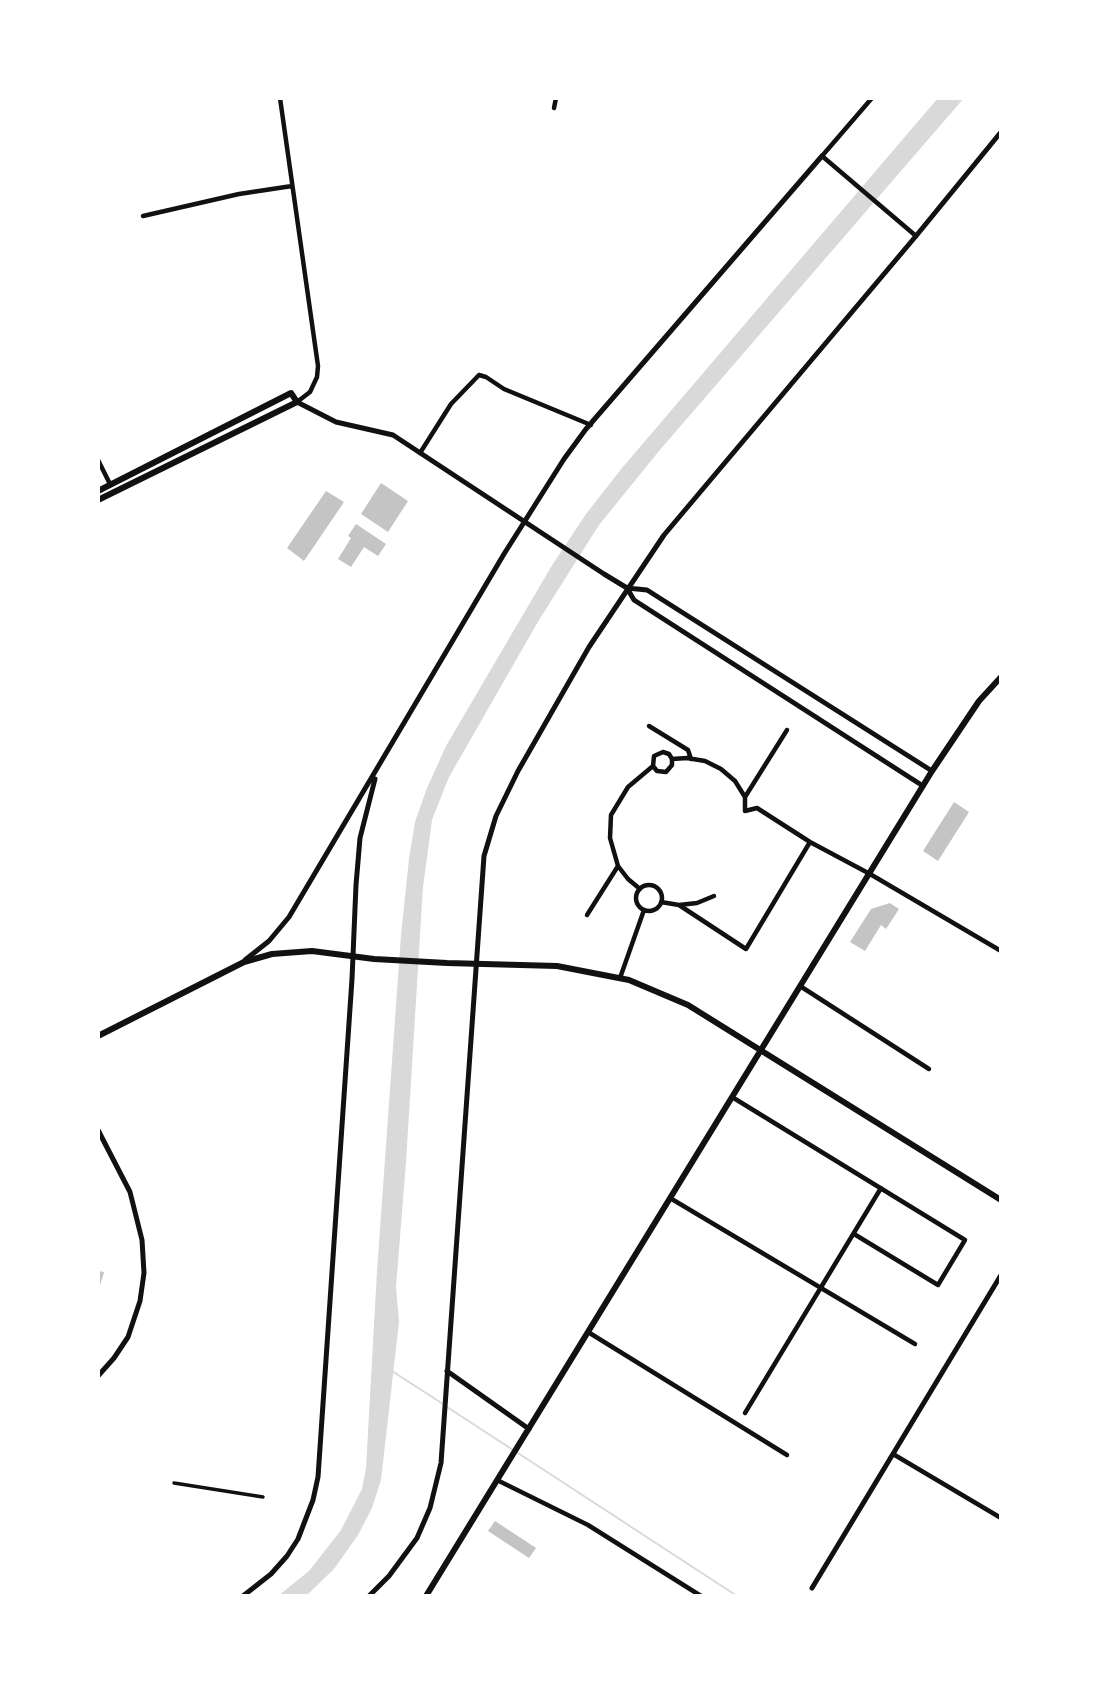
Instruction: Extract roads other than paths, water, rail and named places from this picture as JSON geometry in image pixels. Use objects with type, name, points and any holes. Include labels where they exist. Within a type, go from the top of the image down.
[{"type":"main road","points":[[98,491],[291,393],[297,401],[98,500]]},
{"type":"main road","points":[[426,1596],[932,771],[979,701],[1001,677]]},
{"type":"main road","points":[[98,1036],[237,966],[256,958],[290,951],[476,965],[557,966],[629,980],[688,1005],[1001,1200]]},
{"type":"street","points":[[280,98],[318,366],[317,377],[310,392],[297,401],[336,422],[393,435],[604,574],[627,588],[647,590],[932,771]]},
{"type":"street","points":[[554,108],[556,98]]},
{"type":"street","points":[[237,966],[269,941],[289,917],[564,458],[872,98]]},
{"type":"street","points":[[369,1596],[389,1576],[417,1538],[430,1508],[441,1463],[484,856],[496,816],[517,771],[589,648],[664,535],[1001,132]]},
{"type":"street","points":[[822,156],[916,236]]},
{"type":"street","points":[[143,216],[239,194],[292,186]]},
{"type":"street","points":[[419,453],[451,404],[479,374],[504,389],[590,425]]},
{"type":"street","points":[[98,460],[110,485]]},
{"type":"street","points":[[627,588],[634,600],[923,786]]},
{"type":"street","points":[[649,726],[688,750],[691,759]]},
{"type":"street","points":[[745,797],[787,730]]},
{"type":"street","points":[[659,753],[668,754],[672,759],[672,765],[666,772],[657,771],[653,765],[653,759],[659,753]]},
{"type":"street","points":[[672,759],[705,761],[722,769],[735,781],[745,797],[745,811],[757,807],[810,842],[1001,951]]},
{"type":"street","points":[[243,1596],[271,1574],[298,1539],[313,1500],[318,1476],[360,838],[380,764]]},
{"type":"street","points":[[640,889],[618,866],[610,838],[611,815],[628,787],[653,765]]},
{"type":"street","points":[[679,905],[746,949],[810,842]]},
{"type":"street","points":[[587,915],[618,866]]},
{"type":"street","points":[[646,886],[653,887],[661,894],[661,902],[654,910],[644,910],[638,906],[636,899],[640,889],[646,886]]},
{"type":"street","points":[[661,902],[679,905],[697,903],[714,896]]},
{"type":"street","points":[[620,978],[644,910]]},
{"type":"street","points":[[800,986],[929,1069]]},
{"type":"street","points":[[732,1097],[965,1240],[937,1285],[854,1234]]},
{"type":"street","points":[[98,1130],[130,1192],[142,1240],[144,1273],[128,1337],[98,1376]]},
{"type":"street","points":[[745,1413],[881,1188]]},
{"type":"street","points":[[670,1198],[915,1344]]},
{"type":"street","points":[[812,1588],[1001,1275]]},
{"type":"street","points":[[588,1332],[786,1455]]},
{"type":"street","points":[[447,1374],[527,1432]]},
{"type":"street","points":[[893,1454],[1001,1518]]},
{"type":"street","points":[[497,1480],[588,1525],[701,1596]]},
{"type":"street","points":[[174,1483],[262,1497]]},
{"type":"waterway","points":[[392,1371],[443,1404]]},
{"type":"waterway","points":[[447,1407],[513,1450]]},
{"type":"waterway","points":[[518,1453],[737,1596]]}]
